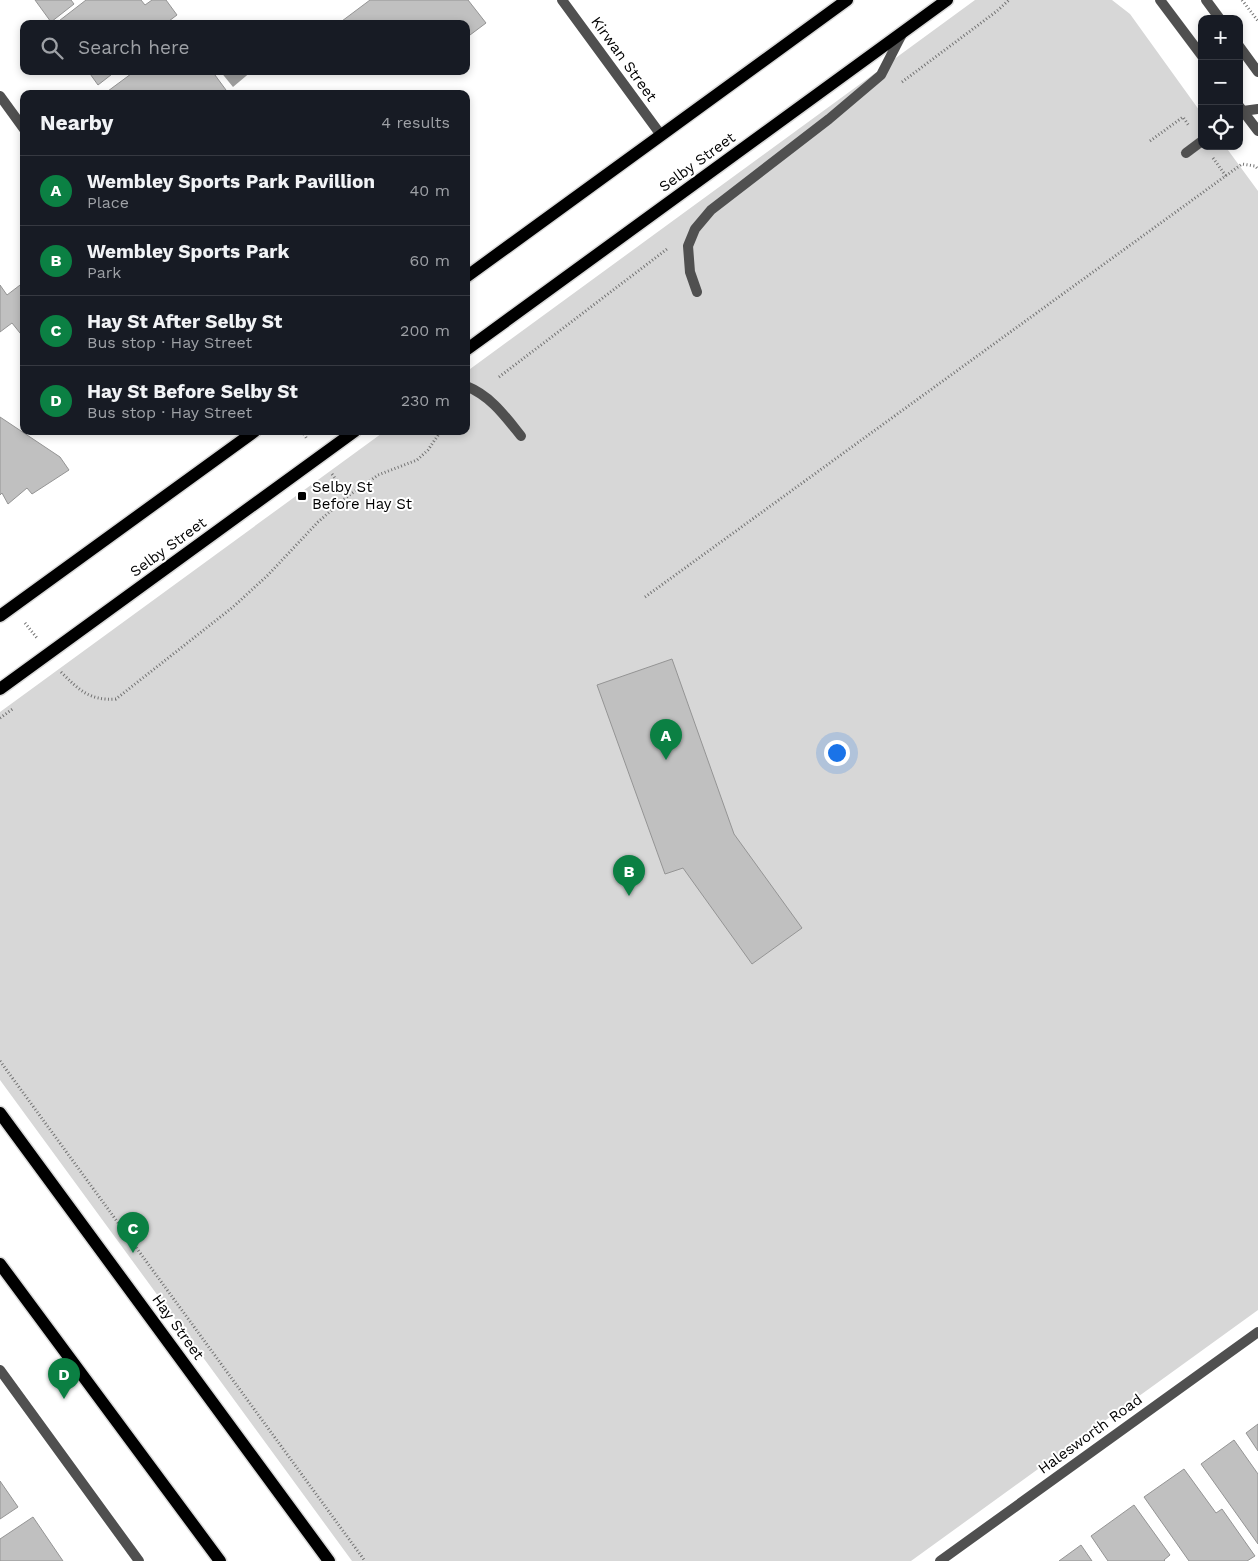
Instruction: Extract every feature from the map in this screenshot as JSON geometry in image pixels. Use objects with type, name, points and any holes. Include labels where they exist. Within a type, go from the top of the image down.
[{"type":"main road","points":[[470,274],[847,0]]},
{"type":"main road","name":"Selby Street","points":[[470,347],[947,0]]},
{"type":"main road","points":[[0,616],[245,435]]},
{"type":"main road","name":"Selby Street","points":[[0,689],[349,435]]},
{"type":"main road","name":"Hay Street","points":[[0,1113],[329,1561]]},
{"type":"main road","points":[[0,1264],[220,1561]]},
{"type":"street","name":"Kirwan Street","points":[[562,0],[661,135]]},
{"type":"street","points":[[1160,0],[1198,51]]},
{"type":"street","points":[[1206,0],[1217,15]]},
{"type":"street","points":[[697,292],[690,272],[688,246],[695,229],[711,210],[829,119],[881,75],[902,33]]},
{"type":"street","points":[[1243,51],[1258,72]]},
{"type":"street","points":[[0,96],[20,124]]},
{"type":"street","points":[[1243,110],[1258,109]]},
{"type":"street","points":[[1243,112],[1258,131]]},
{"type":"street","points":[[1186,153],[1198,144]]},
{"type":"street","points":[[470,388],[478,391],[499,408],[521,436]]},
{"type":"street","name":"Halesworth Road","points":[[940,1561],[1258,1332]]},
{"type":"street","points":[[0,1370],[139,1561]]},
{"type":"path","points":[[1242,0],[1258,21]]},
{"type":"path","points":[[1150,141],[1183,117],[1198,136]]},
{"type":"path","points":[[1210,154],[1226,176]]},
{"type":"path","points":[[645,597],[1242,164],[1255,166],[1258,170]]},
{"type":"path","points":[[499,377],[671,246]]},
{"type":"path","points":[[305,435],[310,443]]},
{"type":"path","points":[[13,607],[61,672],[82,693],[104,700],[116,698],[233,607],[268,575],[318,522],[348,496],[378,474],[417,460],[428,450],[438,435]]},
{"type":"path","points":[[329,470],[348,496]]},
{"type":"path","points":[[0,1061],[365,1561]]},
{"type":"shaded area","points":[[975,0],[1112,0],[1130,14],[1198,108],[1198,150],[1228,150],[1258,191],[1258,1310],[911,1561],[352,1561],[0,1080],[0,712],[380,435],[470,435],[470,369]]},
{"type":"shaded area","points":[[223,75],[247,75],[233,87]]},
{"type":"building","points":[[35,0],[71,0],[74,4],[54,20],[50,20]]},
{"type":"building","points":[[86,0],[141,0],[145,5],[152,0],[166,0],[177,15],[170,20],[60,20]]},
{"type":"building","points":[[370,0],[468,0],[486,23],[470,35],[470,20],[343,20]]},
{"type":"building","points":[[91,75],[111,75],[98,85]]},
{"type":"building","points":[[130,75],[215,75],[226,90],[109,90]]},
{"type":"building","points":[[0,285],[7,295],[20,285],[20,333],[12,323],[0,332]]},
{"type":"building","points":[[0,417],[20,430],[20,435],[27,435],[60,457],[69,470],[32,494],[27,488],[8,504],[2,493],[0,495]]},
{"type":"building","points":[[672,659],[734,834],[802,928],[752,964],[683,868],[665,874],[597,685]]},
{"type":"building","points":[[1258,1424],[1258,1451],[1246,1433]]},
{"type":"building","points":[[1234,1440],[1258,1474],[1258,1544],[1201,1464]]},
{"type":"building","points":[[1184,1469],[1216,1513],[1222,1509],[1255,1556],[1247,1561],[1189,1561],[1144,1497]]},
{"type":"building","points":[[0,1481],[18,1507],[0,1519]]},
{"type":"building","points":[[1134,1505],[1170,1555],[1165,1561],[1108,1561],[1091,1536]]},
{"type":"building","points":[[33,1517],[63,1561],[0,1561],[0,1539]]},
{"type":"building","points":[[1081,1545],[1092,1561],[1059,1561]]},
{"type":"place","name":"Selby St Before Hay St","points":[[302,496]]},
{"type":"place","name":"Wembley Sports Park Pavillion","points":[[666,760]]},
{"type":"place","name":"Wembley Sports Park","points":[[629,896]]},
{"type":"place","name":"Hay St After Selby St","points":[[133,1253]]},
{"type":"place","name":"Hay St Before Selby St","points":[[64,1399]]}]
